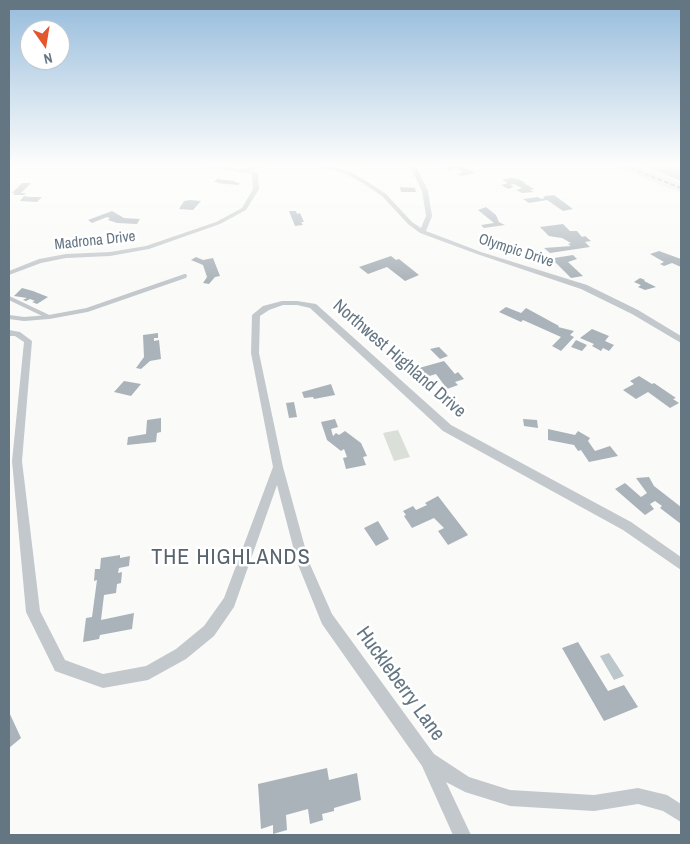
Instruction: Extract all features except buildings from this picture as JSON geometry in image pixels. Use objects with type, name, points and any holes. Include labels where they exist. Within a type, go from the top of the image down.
[{"type":"street","name":"Madrona Drive","points":[[9,273],[39,261],[66,256],[110,254],[146,248],[218,223],[244,210],[247,205]]},
{"type":"street","name":"Olympic Drive","points":[[394,205],[410,223],[422,232],[488,256],[584,287],[635,312],[681,340]]},
{"type":"street","points":[[422,232],[429,216],[427,205]]},
{"type":"street","name":"Northwest Highland Drive","points":[[278,467],[255,353],[256,316],[266,308],[282,303],[297,303],[313,306],[447,428],[627,526],[681,564]]},
{"type":"street","points":[[9,333],[17,334],[28,341],[17,461],[33,612],[60,666],[103,681],[148,673],[181,654],[209,631],[229,602],[278,467]]},
{"type":"street","name":"Huckleberry Lane","points":[[278,467],[303,562],[327,620],[428,760],[466,784],[510,798],[594,803],[638,796],[667,804],[681,814]]},
{"type":"street","points":[[428,760],[462,835]]},
{"type":"lane","points":[[9,318],[49,317],[88,310],[185,276]]},
{"type":"lane","points":[[9,298],[49,317]]},
{"type":"shaded area","points":[[398,430],[410,457],[394,461],[383,433]]},
{"type":"shaded area","points":[[609,653],[624,676],[614,680],[600,656]]},
{"type":"district","name":"THE HIGHLANDS","points":[[231,558]]}]
